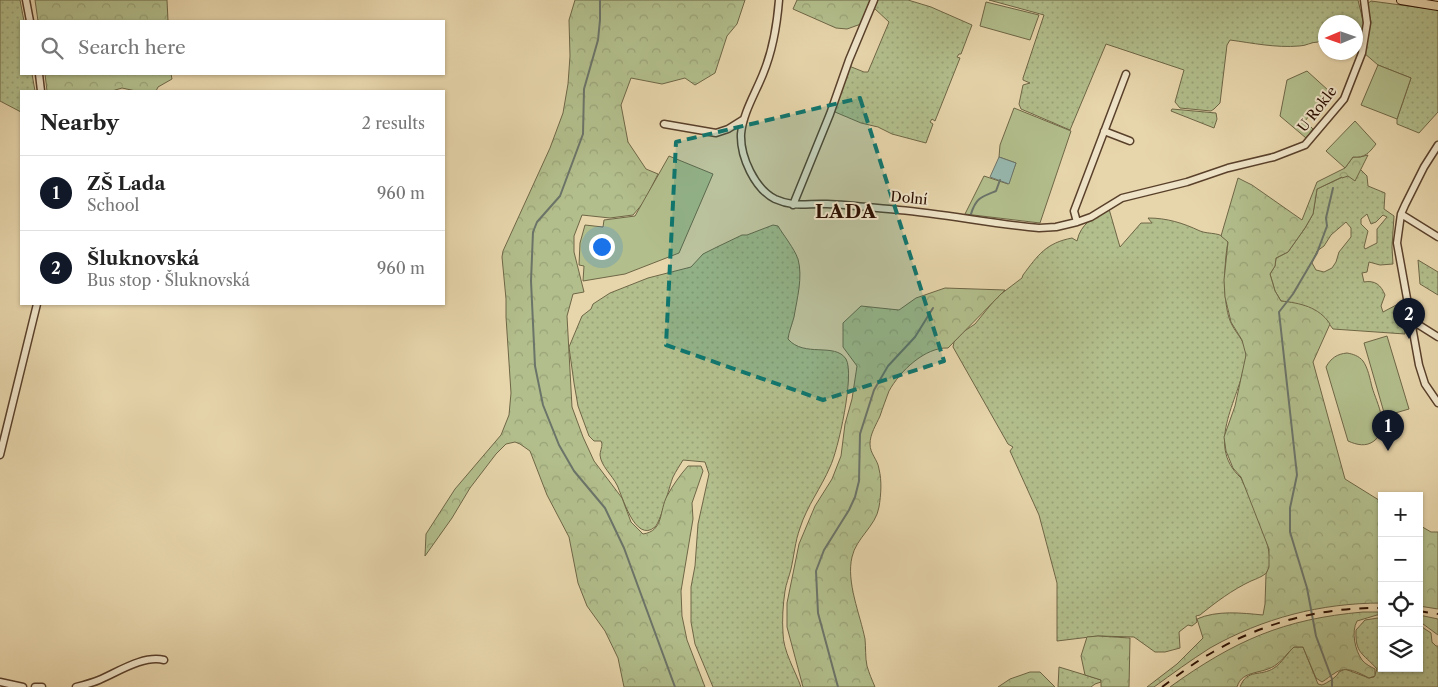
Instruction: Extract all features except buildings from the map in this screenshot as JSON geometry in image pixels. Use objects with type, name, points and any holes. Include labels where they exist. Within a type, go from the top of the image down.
[{"type":"main road","points":[[1402,0],[1438,4]]},
{"type":"street","points":[[26,0],[30,20]]},
{"type":"street","name":"Dolní","points":[[779,0],[774,39],[768,60],[744,119],[741,135],[742,147],[750,170],[756,181],[774,198],[794,205],[828,204],[900,210],[1039,228],[1056,227],[1091,217],[1122,198],[1188,182],[1217,171]]},
{"type":"street","points":[[794,205],[874,0]]},
{"type":"street","name":"U Rokle","points":[[1217,171],[1274,156],[1305,145],[1344,99],[1362,53],[1367,23],[1364,0]]},
{"type":"street","points":[[1077,222],[1074,211],[1126,74]]},
{"type":"street","points":[[39,75],[41,90]]},
{"type":"street","points":[[664,124],[716,133],[728,129],[744,119]]},
{"type":"street","points":[[1104,131],[1130,141]]},
{"type":"street","points":[[1438,145],[1424,167],[1401,214],[1397,243],[1419,365],[1425,384],[1438,403]]},
{"type":"street","points":[[1401,214],[1438,236]]},
{"type":"street","points":[[0,456],[37,305]]},
{"type":"street","points":[[1411,320],[1438,337]]},
{"type":"street","points":[[76,687],[97,681],[139,662],[157,658],[164,660]]},
{"type":"street","points":[[0,682],[23,687]]},
{"type":"street","points":[[35,687],[42,687]]},
{"type":"highlighted area","points":[[860,98],[944,361],[823,400],[666,345],[676,142]]},
{"type":"green space","points":[[0,0],[20,0],[24,20],[20,20],[20,75],[32,75],[35,90],[20,90],[20,111],[0,101]]},
{"type":"green space","points":[[35,0],[167,0],[168,20],[38,20]]},
{"type":"green space","points":[[575,0],[745,0],[737,24],[727,36],[715,73],[695,85],[685,78],[662,84],[631,78],[621,105],[628,142],[646,169],[658,174],[644,202],[633,215],[610,218],[582,215],[574,236],[574,252],[584,292],[573,294],[567,316],[572,407],[594,461],[622,498],[631,522],[643,534],[650,532],[658,525],[667,496],[685,469],[688,466],[701,466],[703,471],[692,503],[693,519],[681,591],[682,616],[687,640],[705,687],[624,687],[618,658],[605,631],[587,606],[578,583],[569,537],[547,495],[530,451],[520,444],[515,442],[506,444],[496,454],[470,488],[452,518],[425,556],[426,534],[455,489],[501,435],[509,415],[511,393],[502,257],[503,251],[550,148],[563,113],[570,56],[569,20]]},
{"type":"green space","points":[[797,0],[870,0],[861,24],[847,29],[836,28],[793,9]]},
{"type":"green space","points":[[878,0],[908,0],[931,7],[972,25],[961,54],[957,57],[960,58],[935,121],[932,119],[930,122],[933,124],[926,143],[892,134],[835,112],[834,108],[848,74],[849,66],[868,72],[889,22],[874,8]]},
{"type":"green space","points":[[989,0],[1358,0],[1362,15],[1318,15],[1318,42],[1299,46],[1273,46],[1230,40],[1227,45],[1220,103],[1211,111],[1180,108],[1175,102],[1184,70],[1106,44],[1070,130],[1021,109],[1019,104],[1023,85],[1030,83],[1023,80],[1023,78],[1044,15]]},
{"type":"green space","points":[[1371,1],[1438,10],[1438,112],[1419,133],[1397,124],[1411,78],[1378,65],[1364,53],[1371,22],[1367,4]]},
{"type":"green space","points":[[986,2],[1039,15],[1030,40],[980,26]]},
{"type":"green space","points":[[1378,65],[1411,78],[1397,119],[1361,105]]},
{"type":"green space","points":[[1307,71],[1329,91],[1305,121],[1313,129],[1306,138],[1280,116],[1287,80]]},
{"type":"green space","points":[[45,75],[171,75],[172,79],[158,87],[156,90],[122,88],[115,90],[47,90]]},
{"type":"green space","points":[[1014,108],[1071,131],[1040,223],[965,214],[984,176],[1008,184],[1016,163],[999,157],[1000,145]]},
{"type":"green space","points":[[1172,109],[1216,113],[1217,119],[1214,128],[1171,111]]},
{"type":"green space","points":[[1355,121],[1376,144],[1361,157],[1353,157],[1345,168],[1326,151]]},
{"type":"green space","points":[[1368,155],[1355,181],[1348,176],[1342,177],[1317,189],[1313,214],[1288,252],[1276,258],[1275,266],[1270,274],[1275,291],[1281,301],[1309,307],[1326,318],[1330,324],[1313,362],[1345,479],[1378,500],[1378,603],[1315,609],[1251,628],[1210,648],[1154,687],[1147,687],[1177,664],[1203,638],[1197,619],[1221,613],[1263,615],[1265,604],[1269,549],[1241,477],[1233,468],[1226,451],[1224,437],[1235,406],[1246,355],[1242,340],[1231,322],[1225,297],[1224,280],[1228,242],[1221,236],[1238,178],[1252,185],[1302,220],[1317,182],[1345,168],[1353,157]]},
{"type":"green space","points":[[669,156],[713,174],[679,253],[625,274],[583,281],[584,266],[579,265],[580,243],[585,225],[603,227],[604,220],[635,216]]},
{"type":"green space","points":[[1360,169],[1367,176],[1368,186],[1385,193],[1384,209],[1394,216],[1393,264],[1380,265],[1369,262],[1367,272],[1362,273],[1364,282],[1374,283],[1383,291],[1385,295],[1381,306],[1383,312],[1402,302],[1405,334],[1333,329],[1323,318],[1310,310],[1281,301],[1275,291],[1270,274],[1275,266],[1276,258],[1288,252],[1313,214],[1317,189]],"holes":[[[1367,214],[1371,224],[1383,215],[1387,217],[1377,229],[1377,243],[1365,249],[1368,231],[1361,224],[1361,219]],[[1346,222],[1351,228],[1351,237],[1339,252],[1336,262],[1332,268],[1324,272],[1316,270],[1312,263],[1317,251]]]},
{"type":"green space","points":[[1109,209],[1120,247],[1141,223],[1152,223],[1148,218],[1175,222],[1219,235],[1228,242],[1225,296],[1232,325],[1246,351],[1243,372],[1228,419],[1225,450],[1230,464],[1241,478],[1262,525],[1270,564],[1264,575],[1237,588],[1196,616],[1197,622],[1192,626],[1188,625],[1179,632],[1180,648],[1165,652],[1155,652],[1134,637],[1098,636],[1057,641],[1057,583],[1039,515],[1010,451],[1013,447],[1008,444],[953,347],[954,342],[963,332],[975,324],[997,297],[1022,278],[1033,261],[1043,251],[1063,240],[1072,238],[1077,241],[1085,225]]},
{"type":"green space","points":[[773,225],[778,226],[791,246],[798,259],[799,266],[800,281],[798,295],[788,339],[802,348],[835,351],[841,354],[846,359],[848,367],[847,396],[841,430],[833,458],[803,520],[785,591],[783,607],[784,640],[787,654],[801,687],[713,687],[695,644],[691,622],[691,587],[695,566],[698,524],[709,474],[705,462],[683,460],[673,477],[657,524],[648,530],[641,529],[630,516],[617,485],[602,463],[600,455],[601,441],[594,441],[589,436],[578,406],[569,347],[582,316],[591,309],[593,304],[610,293],[648,278],[691,267],[703,254],[742,235],[747,235]]},
{"type":"green space","points":[[1418,260],[1438,272],[1438,295],[1420,284]]},
{"type":"green space","points":[[945,288],[1005,290],[948,348],[931,351],[906,368],[889,391],[872,433],[870,448],[881,478],[879,507],[874,520],[854,550],[851,577],[854,598],[865,639],[867,666],[875,687],[803,687],[787,627],[787,603],[799,544],[815,506],[832,479],[841,456],[845,424],[852,399],[857,366],[843,347],[843,323],[861,306],[899,310],[916,298]]},
{"type":"green space","points":[[1387,336],[1409,409],[1385,416],[1364,343]]},
{"type":"green space","points":[[1347,353],[1358,357],[1365,364],[1381,416],[1382,429],[1379,436],[1374,441],[1365,445],[1348,441],[1326,367],[1335,357]]},
{"type":"green space","points":[[1423,527],[1431,532],[1438,532],[1438,609],[1423,607]]},
{"type":"green space","points":[[1378,612],[1378,615],[1357,621],[1354,630],[1356,646],[1360,656],[1365,663],[1375,669],[1375,676],[1369,678],[1344,670],[1335,673],[1322,682],[1316,678],[1303,647],[1294,647],[1272,667],[1244,677],[1237,687],[1170,687],[1216,657],[1260,635],[1308,620],[1334,615]]},
{"type":"green space","points":[[1423,616],[1438,619],[1438,635],[1423,624]]},
{"type":"green space","points":[[1378,618],[1378,672],[1423,672],[1423,628],[1431,633],[1432,642],[1438,646],[1438,687],[1240,687],[1246,677],[1269,671],[1277,666],[1294,647],[1303,647],[1318,684],[1326,683],[1345,669],[1369,678],[1374,677],[1377,669],[1361,652],[1356,638],[1356,630],[1365,620]]},
{"type":"green space","points":[[1087,637],[1130,638],[1129,687],[1101,687],[1101,680],[1085,675],[1081,656]]},
{"type":"green space","points":[[1059,667],[1101,680],[1101,682],[1091,687],[1058,687]]},
{"type":"green space","points":[[1030,672],[1040,672],[1055,687],[998,687],[1010,679]]},
{"type":"water","points":[[999,157],[1016,163],[1009,184],[990,177]]},
{"type":"waterway","points":[[600,0],[598,40],[584,89],[583,134],[560,196],[537,222],[533,232],[531,281],[535,366],[543,405],[559,445],[574,471],[605,508],[624,548],[675,687]]},
{"type":"waterway","points":[[971,214],[975,204],[980,199],[996,191],[1000,180]]},
{"type":"waterway","points":[[1332,687],[1332,679],[1316,636],[1307,588],[1290,532],[1290,508],[1297,475],[1279,312],[1293,294],[1317,253],[1327,226],[1326,218],[1333,188]]},
{"type":"waterway","points":[[838,687],[818,613],[816,571],[824,550],[855,497],[859,481],[860,434],[874,390],[888,366],[915,337],[933,308]]},
{"type":"railway","points":[[1162,687],[1193,664],[1253,632],[1294,618],[1338,610],[1378,608]]},
{"type":"railway","points":[[1423,612],[1438,614]]},
{"type":"place","name":"Šluknovská","points":[[1409,339]]},
{"type":"place","name":"ZŠ Lada","points":[[1388,451]]},
{"type":"district","name":"LADA","points":[[846,211]]}]
